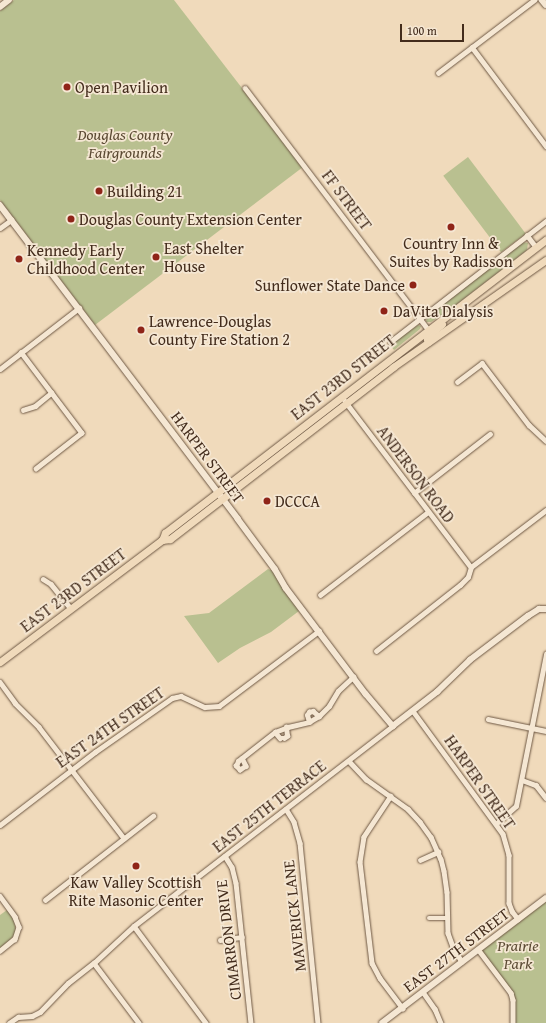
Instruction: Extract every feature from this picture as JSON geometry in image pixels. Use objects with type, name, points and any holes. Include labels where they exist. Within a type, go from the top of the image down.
[{"type":"main road","name":"EAST 23RD STREET","points":[[0,662],[162,540],[165,533],[480,289],[546,240]]},
{"type":"main road","name":"EAST 23RD STREET","points":[[162,540],[170,539],[346,402],[428,342],[546,260]]},
{"type":"main road","points":[[428,342],[428,335],[473,299],[480,289]]},
{"type":"street","points":[[0,7],[9,0]]},
{"type":"street","points":[[438,73],[534,0]]},
{"type":"street","points":[[542,0],[546,5]]},
{"type":"street","points":[[472,47],[546,146]]},
{"type":"street","name":"FF STREET","points":[[245,88],[428,329]]},
{"type":"street","name":"HARPER STREET","points":[[0,205],[223,498],[353,677],[393,726]]},
{"type":"street","points":[[0,228],[11,220]]},
{"type":"street","points":[[390,342],[546,221]]},
{"type":"street","points":[[527,235],[536,247]]},
{"type":"street","points":[[0,369],[79,308]]},
{"type":"street","points":[[21,352],[82,433],[36,469]]},
{"type":"street","points":[[457,382],[482,363],[529,425],[546,441]]},
{"type":"street","points":[[22,410],[35,406],[51,393]]},
{"type":"street","name":"ANDERSON ROAD","points":[[342,396],[428,512],[471,567]]},
{"type":"street","points":[[414,493],[490,434]]},
{"type":"street","points":[[376,651],[460,586],[468,577],[471,567],[546,510]]},
{"type":"street","points":[[320,596],[428,512]]},
{"type":"street","points":[[43,579],[51,584],[71,609]]},
{"type":"street","name":"EAST 25TH TERRACE","points":[[9,1023],[18,1018],[32,1016],[40,1012],[68,983],[94,963],[134,926],[437,692],[476,655],[528,616],[546,608]]},
{"type":"street","name":"EAST 24TH STREET","points":[[0,825],[72,770],[172,698],[184,696],[205,707],[219,706],[319,631]]},
{"type":"street","points":[[497,823],[513,811],[516,806],[546,657]]},
{"type":"street","points":[[242,758],[275,732],[286,727],[309,722],[319,716],[329,706],[338,691],[353,677]]},
{"type":"street","points":[[0,682],[15,702],[39,727],[124,838]]},
{"type":"street","points":[[309,722],[307,715],[309,712],[313,711],[319,716]]},
{"type":"street","name":"HARPER STREET","points":[[413,711],[497,823],[508,846],[509,903],[512,911],[518,919]]},
{"type":"street","points":[[488,719],[546,731]]},
{"type":"street","points":[[275,732],[280,738],[284,738],[287,736],[286,727]]},
{"type":"street","points":[[348,761],[366,779],[408,809],[420,822],[438,852],[446,882],[447,918],[450,940],[462,962]]},
{"type":"street","points":[[522,780],[536,785],[546,798]]},
{"type":"street","points":[[391,796],[364,837],[360,862],[372,963],[380,978],[403,1008]]},
{"type":"street","name":"MAVERICK LANE","points":[[286,809],[294,822],[300,843],[318,1023]]},
{"type":"street","points":[[45,900],[153,816]]},
{"type":"street","points":[[420,860],[438,852]]},
{"type":"street","name":"CIMARRON DRIVE","points":[[225,856],[235,874],[251,1023]]},
{"type":"street","points":[[0,896],[15,917],[19,927],[15,939],[0,951]]},
{"type":"street","name":"EAST 27TH STREET","points":[[382,1023],[546,898]]},
{"type":"street","points":[[429,918],[447,918]]},
{"type":"street","points":[[134,926],[206,1023]]},
{"type":"street","points":[[220,940],[242,937]]},
{"type":"street","points":[[478,950],[513,996],[513,1023]]},
{"type":"street","points":[[94,963],[139,1023]]},
{"type":"street","points":[[423,992],[435,1009],[441,1023]]},
{"type":"green space","name":"Douglas County Fairgrounds","points":[[14,0],[174,0],[303,167],[95,325],[0,200],[0,11]]},
{"type":"green space","points":[[468,157],[526,234],[501,252],[443,176]]},
{"type":"green space","points":[[523,242],[528,243],[527,250],[448,311],[431,322],[426,322],[427,317]]},
{"type":"green space","points":[[418,325],[421,326],[420,329],[394,350],[390,345]]},
{"type":"green space","points":[[268,569],[273,571],[281,586],[299,611],[271,632],[240,648],[218,663],[184,616],[209,613]]},
{"type":"green space","name":"Prairie Park","points":[[546,898],[546,1023],[513,1023],[513,1000],[478,949]]},
{"type":"green space","points":[[7,910],[14,920],[16,932],[11,939],[0,948],[0,915]]},
{"type":"place","name":"Open Pavilion","points":[[67,87]]},
{"type":"place","name":"Building 21","points":[[99,191]]},
{"type":"place","name":"Douglas County Extension Center","points":[[71,219]]},
{"type":"place","name":"Country Inn & Suites by Radisson","points":[[451,227]]},
{"type":"place","name":"East Shelter House","points":[[156,257]]},
{"type":"place","name":"Kennedy Early Childhood Center","points":[[19,259]]},
{"type":"place","name":"Sunflower State Dance","points":[[413,285]]},
{"type":"place","name":"DaVita Dialysis","points":[[384,311]]},
{"type":"place","name":"Lawrence-Douglas County Fire Station 2","points":[[141,330]]},
{"type":"place","name":"DCCCA","points":[[267,501]]},
{"type":"place","name":"Kaw Valley Scottish Rite Masonic Center","points":[[136,866]]}]
